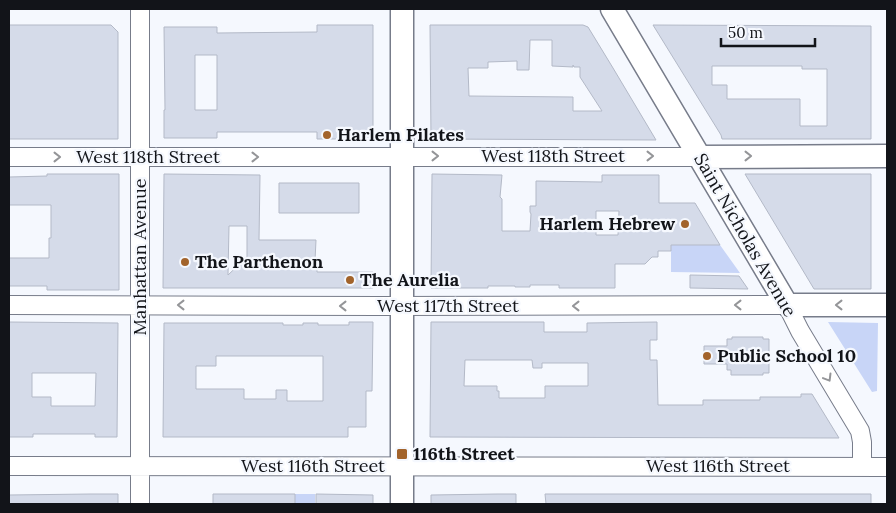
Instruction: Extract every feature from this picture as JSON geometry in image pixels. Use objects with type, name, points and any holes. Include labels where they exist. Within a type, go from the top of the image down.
[{"type":"main road","points":[[402,9],[402,504]]},
{"type":"main road","name":"Saint Nicholas Avenue","points":[[612,9],[787,305]]},
{"type":"main road","name":"West 118th Street","points":[[699,157],[887,156]]},
{"type":"main road","name":"West 117th Street","points":[[787,305],[887,305]]},
{"type":"street","name":"Manhattan Avenue","points":[[140,9],[140,504]]},
{"type":"street","name":"West 118th Street","points":[[9,157],[699,157]]},
{"type":"street","name":"West 117th Street","points":[[9,305],[787,305]]},
{"type":"street","name":"Saint Nicholas Avenue","points":[[787,305],[800,331],[860,431],[862,466]]},
{"type":"street","name":"West 116th Street","points":[[9,466],[887,466]]},
{"type":"shaded area","points":[[671,245],[720,245],[740,273],[671,272]]},
{"type":"shaded area","points":[[828,322],[878,323],[877,391],[872,392]]},
{"type":"shaded area","points":[[295,494],[315,494],[315,504],[295,504]]},
{"type":"building","points":[[9,25],[111,25],[118,32],[118,139],[9,139]]},
{"type":"building","points":[[317,25],[373,25],[373,139],[317,139],[317,132],[217,132],[217,138],[164,138],[164,27],[217,27],[217,33],[317,32]],"holes":[[[195,55],[217,55],[217,110],[195,110]]]},
{"type":"building","points":[[430,25],[583,25],[588,27],[656,140],[431,139]],"holes":[[[530,40],[552,40],[552,66],[573,67],[573,65],[574,67],[580,67],[580,77],[602,111],[573,111],[573,97],[469,96],[468,68],[488,68],[488,62],[517,61],[517,70],[529,70]]]},
{"type":"building","points":[[653,25],[871,26],[871,139],[722,139]],"holes":[[[712,66],[802,66],[802,69],[827,69],[827,126],[800,126],[800,99],[727,99],[727,85],[712,85]]]},
{"type":"building","points":[[47,174],[119,174],[119,290],[47,290],[47,286],[9,286],[9,258],[49,258],[51,205],[9,205],[9,177],[47,176]]},
{"type":"building","points":[[164,174],[260,175],[259,240],[316,240],[315,261],[317,262],[317,272],[373,272],[373,288],[163,288]],"holes":[[[229,226],[247,226],[247,257],[228,275]]]},
{"type":"building","points":[[432,174],[502,175],[500,197],[502,199],[502,231],[530,231],[530,206],[536,206],[536,181],[602,182],[602,175],[659,175],[659,203],[695,203],[720,245],[671,245],[671,251],[658,251],[658,257],[652,257],[645,264],[615,264],[615,288],[559,288],[559,285],[530,285],[530,287],[431,288]],"holes":[[[596,211],[619,211],[618,235],[596,235]]]},
{"type":"building","points":[[745,174],[871,174],[871,289],[814,289]]},
{"type":"building","points":[[279,183],[359,183],[359,213],[279,213]]},
{"type":"building","points":[[690,275],[739,276],[748,289],[690,288]]},
{"type":"building","points":[[9,322],[118,323],[117,437],[95,437],[95,434],[33,434],[33,437],[9,437]],"holes":[[[32,373],[96,373],[95,406],[51,406],[51,397],[32,397]]]},
{"type":"building","points":[[349,322],[373,322],[372,391],[366,391],[366,427],[348,427],[348,437],[163,437],[164,323],[283,323],[283,325],[303,325],[303,323],[318,323],[318,325],[349,325]],"holes":[[[216,356],[323,356],[323,401],[287,401],[287,390],[276,390],[276,399],[244,399],[244,389],[196,389],[196,366],[216,366]]]},
{"type":"building","points":[[431,322],[544,322],[544,332],[587,332],[587,323],[657,322],[657,340],[650,340],[650,360],[657,360],[658,405],[703,405],[703,400],[760,400],[760,397],[801,397],[801,394],[812,394],[839,438],[430,437]],"holes":[[[465,360],[532,360],[533,368],[542,368],[542,363],[588,363],[588,386],[545,386],[545,398],[499,398],[497,386],[464,386]]]},
{"type":"building","points":[[732,337],[763,337],[763,339],[769,339],[769,373],[763,373],[763,375],[731,375],[731,370],[727,370],[727,364],[704,364],[704,346],[727,346],[727,339],[732,339]]},
{"type":"building","points":[[118,494],[118,504],[9,504],[9,495]]},
{"type":"building","points":[[213,494],[295,494],[295,504],[213,504]]},
{"type":"building","points":[[316,494],[373,495],[373,504],[316,504]]},
{"type":"building","points":[[516,494],[516,504],[431,504],[431,495]]},
{"type":"building","points":[[545,494],[871,494],[871,504],[546,504]]},
{"type":"place","name":"Harlem Pilates","points":[[327,135]]},
{"type":"place","name":"Harlem Hebrew","points":[[685,224]]},
{"type":"place","name":"The Parthenon","points":[[185,262]]},
{"type":"place","name":"The Aurelia","points":[[350,280]]},
{"type":"place","name":"Public School 10","points":[[707,356]]},
{"type":"place","name":"116th Street","points":[[402,454]]}]
